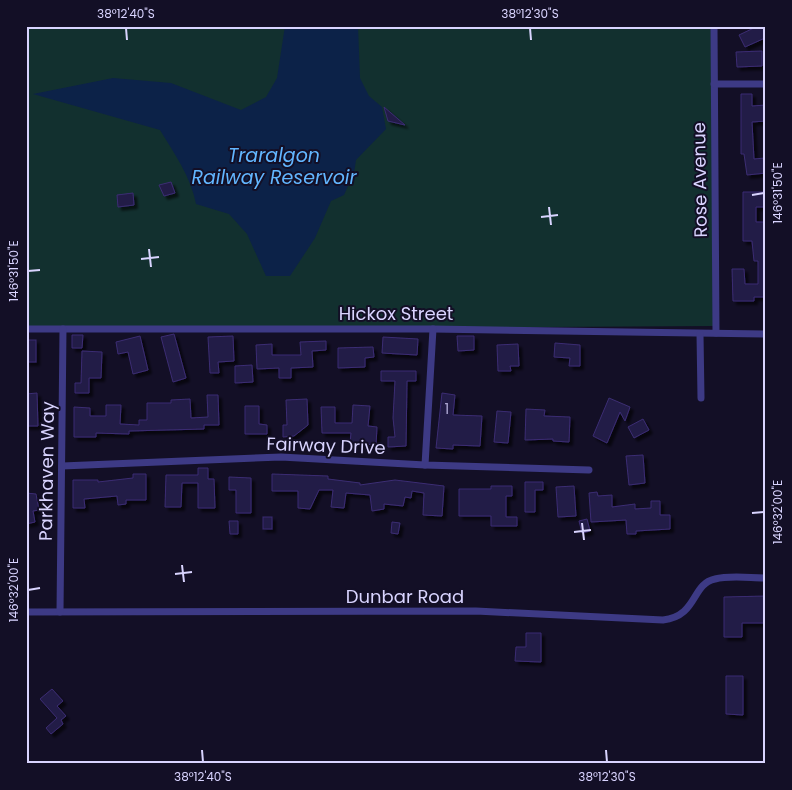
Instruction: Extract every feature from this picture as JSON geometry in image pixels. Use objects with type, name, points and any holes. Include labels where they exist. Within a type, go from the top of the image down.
[{"type":"street","name":"Rose Avenue","points":[[714,26],[716,333]]},
{"type":"street","points":[[714,84],[766,84]]},
{"type":"street","name":"Hickox Street","points":[[26,329],[433,329],[766,334]]},
{"type":"street","name":"Parkhaven Way","points":[[60,612],[63,329]]},
{"type":"street","points":[[425,465],[433,329]]},
{"type":"street","points":[[700,334],[701,398]]},
{"type":"street","name":"Fairway Drive","points":[[62,466],[281,457],[425,465],[589,470]]},
{"type":"street","name":"Dunbar Road","points":[[26,612],[476,611],[663,620],[679,617],[686,612],[703,586],[715,578],[766,578]]},
{"type":"green space","points":[[26,26],[712,26],[713,326],[207,329],[26,327]]},
{"type":"water","name":"Traralgon Railway Reservoir","points":[[285,26],[358,26],[360,78],[369,96],[382,107],[386,129],[356,160],[354,173],[344,195],[331,201],[315,238],[290,276],[266,276],[247,234],[229,214],[196,204],[186,175],[160,130],[33,94],[113,78],[171,83],[241,110],[266,97],[277,78]]},
{"type":"building","points":[[758,26],[764,26],[765,38],[745,47],[739,35]]},
{"type":"building","points":[[762,51],[762,66],[737,67],[736,52]]},
{"type":"building","points":[[741,94],[752,94],[752,106],[766,105],[766,121],[752,122],[754,159],[765,158],[766,173],[747,175],[744,154],[741,154]]},
{"type":"building","points":[[384,107],[405,125],[388,121]]},
{"type":"building","points":[[171,182],[175,193],[164,196],[159,185]]},
{"type":"building","points":[[743,192],[766,192],[766,207],[756,207],[756,222],[766,222],[766,297],[754,297],[754,301],[733,301],[732,269],[744,269],[745,284],[758,284],[758,261],[754,261],[752,241],[743,241]]},
{"type":"building","points":[[133,193],[134,205],[118,207],[117,195]]},
{"type":"building","points":[[174,334],[186,378],[173,382],[161,337]]},
{"type":"building","points":[[72,335],[83,335],[82,348],[72,348]]},
{"type":"building","points":[[140,336],[148,370],[133,374],[128,352],[118,354],[116,342]]},
{"type":"building","points":[[233,336],[234,361],[218,362],[219,373],[210,373],[208,337]]},
{"type":"building","points":[[457,336],[474,336],[474,350],[458,351]]},
{"type":"building","points":[[383,337],[418,339],[417,355],[382,353]]},
{"type":"building","points":[[26,340],[36,340],[36,362],[26,362]]},
{"type":"building","points":[[326,341],[326,350],[312,351],[313,367],[291,368],[291,378],[279,378],[279,368],[257,369],[256,345],[272,344],[272,355],[301,355],[300,342]]},
{"type":"building","points":[[555,343],[580,345],[580,366],[569,366],[570,358],[554,357]]},
{"type":"building","points":[[518,344],[519,366],[510,366],[511,371],[498,371],[497,345]]},
{"type":"building","points":[[373,347],[374,357],[365,358],[365,367],[338,368],[338,348]]},
{"type":"building","points":[[82,351],[102,352],[101,378],[89,378],[89,393],[75,393],[75,383],[81,383]]},
{"type":"building","points":[[252,365],[253,382],[235,383],[235,366]]},
{"type":"building","points":[[381,371],[416,371],[416,381],[407,381],[406,446],[388,447],[388,437],[395,437],[393,418],[395,381],[381,381]]},
{"type":"building","points":[[37,393],[38,426],[26,426],[26,394]]},
{"type":"building","points":[[442,393],[455,395],[453,415],[482,416],[480,446],[453,445],[453,449],[436,448]]},
{"type":"building","points":[[207,395],[218,395],[219,425],[204,425],[204,429],[129,431],[129,434],[96,433],[96,437],[74,437],[74,407],[90,408],[90,416],[106,416],[106,405],[121,405],[120,424],[139,425],[139,420],[147,420],[147,403],[171,403],[171,400],[190,399],[191,418],[208,417]]},
{"type":"building","points":[[609,398],[630,407],[625,421],[620,412],[607,443],[593,436]]},
{"type":"building","points":[[307,399],[308,425],[294,436],[283,437],[283,425],[287,425],[286,400]]},
{"type":"building","points":[[353,405],[370,406],[368,426],[377,427],[376,445],[350,443],[351,433],[322,433],[321,407],[335,407],[335,423],[352,423]]},
{"type":"building","points":[[245,406],[259,406],[259,424],[267,425],[267,434],[245,434]]},
{"type":"building","points":[[526,409],[545,410],[544,416],[570,417],[569,442],[553,441],[553,439],[525,440]]},
{"type":"building","points":[[497,411],[511,412],[508,443],[494,442]]},
{"type":"building","points":[[643,419],[649,430],[634,438],[628,427]]},
{"type":"building","points":[[643,455],[645,483],[629,485],[626,456]]},
{"type":"building","points":[[198,468],[208,468],[208,479],[214,479],[215,508],[198,508],[198,483],[182,483],[181,507],[165,507],[166,475],[198,475]]},
{"type":"building","points":[[133,474],[146,474],[146,500],[126,500],[126,504],[118,505],[117,496],[84,499],[85,508],[73,508],[73,480],[98,480],[98,482],[133,478]]},
{"type":"building","points":[[272,474],[328,476],[328,479],[360,483],[360,485],[395,480],[444,486],[442,516],[423,515],[424,493],[412,491],[411,498],[405,497],[403,506],[384,504],[384,509],[372,511],[370,495],[346,493],[344,508],[331,507],[333,490],[319,490],[310,509],[298,508],[298,491],[272,491]]},
{"type":"building","points":[[229,477],[251,478],[251,513],[236,513],[236,490],[229,490]]},
{"type":"building","points":[[525,482],[543,482],[543,490],[535,490],[535,512],[525,512]]},
{"type":"building","points":[[491,486],[512,486],[512,496],[506,496],[506,517],[517,517],[517,526],[491,526],[491,516],[459,516],[459,489],[491,489]]},
{"type":"building","points":[[574,486],[576,516],[558,517],[556,487]]},
{"type":"building","points":[[597,492],[598,496],[612,495],[612,507],[635,504],[635,509],[651,508],[651,501],[660,501],[660,515],[670,515],[670,529],[636,531],[636,534],[627,534],[626,520],[591,522],[589,493]]},
{"type":"building","points":[[26,493],[36,494],[39,510],[33,511],[35,522],[26,524]]},
{"type":"building","points":[[263,517],[272,517],[272,529],[263,529]]},
{"type":"building","points":[[587,519],[590,531],[582,533],[579,521]]},
{"type":"building","points":[[229,521],[238,521],[238,534],[230,534]]},
{"type":"building","points":[[392,522],[400,523],[398,534],[391,533]]},
{"type":"building","points":[[766,596],[766,623],[742,623],[742,637],[724,637],[724,597]]},
{"type":"building","points":[[526,633],[541,633],[541,662],[515,661],[516,647],[526,647]]},
{"type":"building","points":[[726,676],[743,676],[743,715],[726,714]]},
{"type":"building","points":[[52,689],[63,701],[57,706],[66,716],[61,720],[63,724],[51,734],[46,728],[57,718],[40,699]]}]
